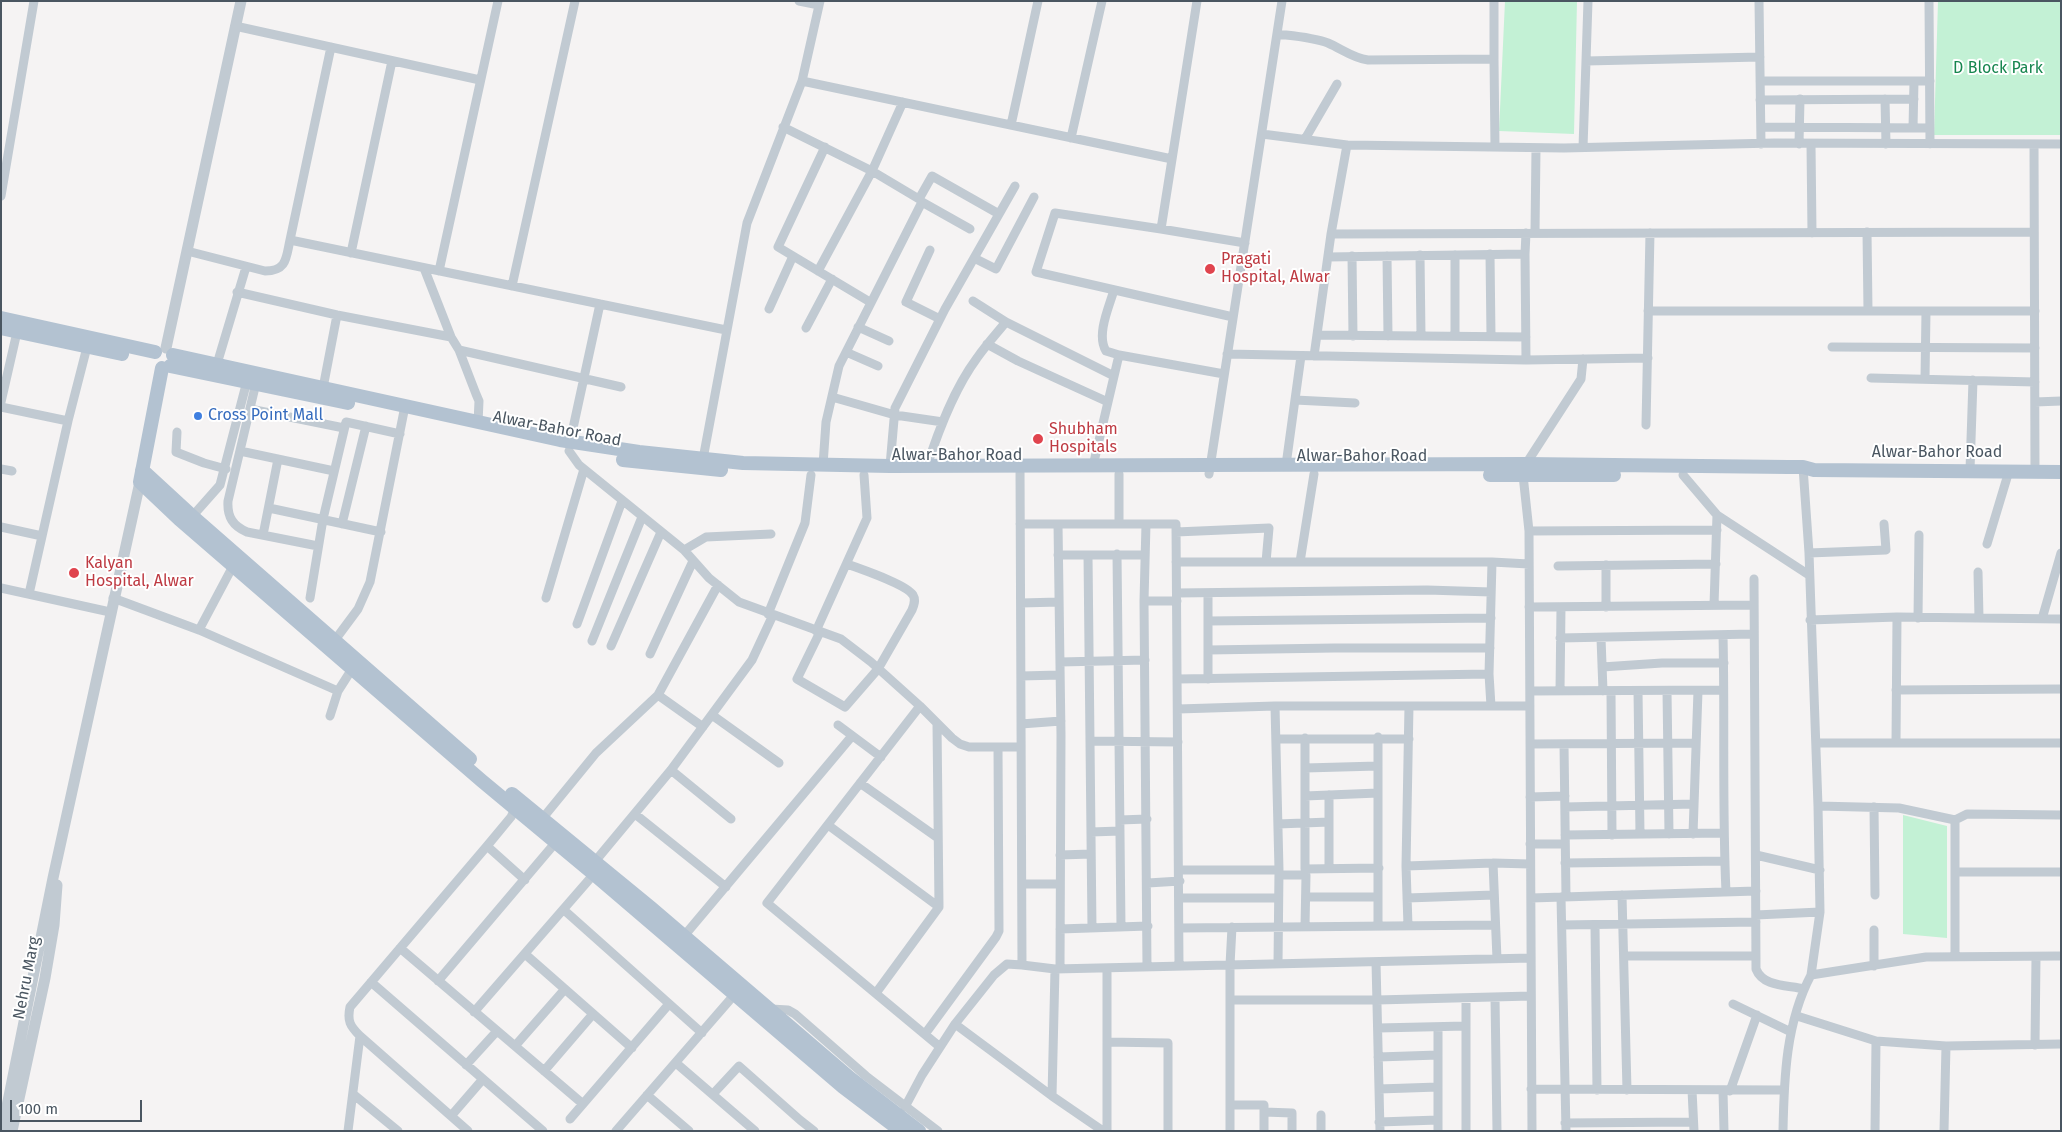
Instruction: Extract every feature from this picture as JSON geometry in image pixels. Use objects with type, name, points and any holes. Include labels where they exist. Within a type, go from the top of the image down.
[{"type":"main road","points":[[1,318],[163,358]]},
{"type":"main road","points":[[1,328],[87,347],[163,358]]},
{"type":"main road","points":[[163,358],[141,476],[188,520],[416,717],[515,809],[556,842],[684,936],[771,1010],[785,1029],[843,1087],[901,1131]]},
{"type":"main road","name":"Alwar-Bahor Road","points":[[163,358],[218,364],[323,388],[404,411],[478,423],[569,447],[743,463],[927,466],[1119,474],[1286,465],[1683,475],[1807,470]]},
{"type":"main road","name":"Alwar-Bahor Road","points":[[163,358],[252,382],[404,411],[569,447],[684,467],[864,475],[1093,466],[1314,474],[1525,470],[1970,470],[2061,472]]},
{"type":"main road","points":[[188,520],[233,566],[332,644],[352,669],[416,717],[542,819],[592,869],[735,994],[785,1029],[920,1131]]},
{"type":"street","points":[[1,196],[34,1]]},
{"type":"street","points":[[163,358],[241,1]]},
{"type":"street","points":[[439,271],[498,1]]},
{"type":"street","points":[[512,286],[575,1]]},
{"type":"street","points":[[703,459],[747,223],[802,81],[819,3],[799,1]]},
{"type":"street","points":[[1011,125],[1038,1]]},
{"type":"street","points":[[1072,138],[1102,1]]},
{"type":"street","points":[[1161,229],[1197,1]]},
{"type":"street","points":[[1209,470],[1282,1]]},
{"type":"street","points":[[1494,1],[1495,147]]},
{"type":"street","points":[[1583,148],[1588,1]]},
{"type":"street","points":[[1758,1],[1761,144]]},
{"type":"street","points":[[1929,1],[1930,144]]},
{"type":"street","points":[[235,26],[480,80]]},
{"type":"street","points":[[1277,34],[1310,38],[1328,44],[1356,58],[1368,60],[1494,59]]},
{"type":"street","points":[[187,252],[246,267],[275,271],[282,266],[290,240],[331,47]]},
{"type":"street","points":[[1586,61],[1760,58]]},
{"type":"street","points":[[351,253],[392,61]]},
{"type":"street","points":[[802,81],[1172,159]]},
{"type":"street","points":[[1760,81],[1930,81]]},
{"type":"street","points":[[1913,128],[1914,81]]},
{"type":"street","points":[[1305,140],[1337,84]]},
{"type":"street","points":[[1760,100],[1914,98]]},
{"type":"street","points":[[1799,144],[1800,99]]},
{"type":"street","points":[[1885,99],[1886,144]]},
{"type":"street","points":[[818,271],[872,171],[903,102]]},
{"type":"street","points":[[783,127],[872,171],[970,229]]},
{"type":"street","points":[[1761,127],[1930,128]]},
{"type":"street","points":[[1262,134],[1347,145],[1536,148],[1761,144],[2061,144]]},
{"type":"street","points":[[1812,144],[1812,232]]},
{"type":"street","points":[[2034,144],[2035,472]]},
{"type":"street","points":[[1314,356],[1331,234],[1347,145]]},
{"type":"street","points":[[825,148],[778,247],[870,302]]},
{"type":"street","points":[[1526,360],[1525,254],[1531,233],[1536,148]]},
{"type":"street","points":[[823,465],[826,422],[839,366],[932,176],[999,214]]},
{"type":"street","points":[[890,466],[896,408],[940,318],[1015,186]]},
{"type":"street","points":[[974,258],[996,269],[1034,197]]},
{"type":"street","points":[[1233,317],[1036,272],[1055,213],[1244,243]]},
{"type":"street","points":[[1867,232],[1868,311]]},
{"type":"street","points":[[1331,234],[2034,232]]},
{"type":"street","points":[[1646,425],[1650,233]]},
{"type":"street","points":[[290,240],[726,330]]},
{"type":"street","points":[[930,250],[906,302],[940,318]]},
{"type":"street","points":[[1490,254],[1491,336]]},
{"type":"street","points":[[1328,257],[1525,254]]},
{"type":"street","points":[[1420,255],[1422,336]]},
{"type":"street","points":[[1455,255],[1455,336]]},
{"type":"street","points":[[769,309],[793,256]]},
{"type":"street","points":[[1352,256],[1353,336]]},
{"type":"street","points":[[1387,256],[1388,336]]},
{"type":"street","points":[[218,364],[237,292],[246,267]]},
{"type":"street","points":[[424,268],[479,402],[478,423]]},
{"type":"street","points":[[806,328],[832,280]]},
{"type":"street","points":[[1114,290],[1102,336],[1102,345],[1106,351],[1224,374]]},
{"type":"street","points":[[237,292],[337,315],[451,337]]},
{"type":"street","points":[[973,301],[1006,322],[1114,376]]},
{"type":"street","points":[[600,304],[569,447],[584,469],[684,550],[718,585],[739,602],[841,639],[920,706],[960,744],[969,747],[1020,748]]},
{"type":"street","points":[[1648,311],[2035,311]]},
{"type":"street","points":[[1924,379],[1926,311]]},
{"type":"street","points":[[323,388],[337,315]]},
{"type":"street","points":[[927,466],[943,422],[961,384],[976,358],[1006,322]]},
{"type":"street","points":[[858,327],[889,341]]},
{"type":"street","points":[[1,402],[17,332]]},
{"type":"street","points":[[1317,336],[1526,337]]},
{"type":"street","points":[[987,344],[1018,361],[1108,402]]},
{"type":"street","points":[[29,594],[68,421],[87,347]]},
{"type":"street","points":[[1832,347],[2035,348]]},
{"type":"street","points":[[458,350],[621,387]]},
{"type":"street","points":[[846,352],[878,366]]},
{"type":"street","points":[[1227,354],[1526,360],[1648,358]]},
{"type":"street","points":[[1093,466],[1119,355]]},
{"type":"street","points":[[1286,465],[1301,356]]},
{"type":"street","points":[[1532,1131],[1529,530],[1525,470],[1581,379],[1583,359]]},
{"type":"street","points":[[1871,378],[2035,382]]},
{"type":"street","points":[[1970,470],[1973,380]]},
{"type":"street","points":[[252,382],[250,408],[228,501],[229,516],[232,522],[239,528],[318,546]]},
{"type":"street","points":[[188,520],[215,493],[220,485],[252,382]]},
{"type":"street","points":[[832,397],[895,415],[943,422]]},
{"type":"street","points":[[1294,400],[1355,403]]},
{"type":"street","points":[[2035,402],[2061,401]]},
{"type":"street","points":[[1,407],[68,421]]},
{"type":"street","points":[[250,408],[344,428]]},
{"type":"street","points":[[332,644],[358,609],[367,591],[381,532],[404,411]]},
{"type":"street","points":[[310,598],[323,520],[346,422],[400,434]]},
{"type":"street","points":[[342,524],[366,426]]},
{"type":"street","points":[[177,432],[176,452],[226,469]]},
{"type":"street","points":[[240,451],[334,471]]},
{"type":"street","points":[[263,535],[278,459]]},
{"type":"street","points":[[1,468],[12,471]]},
{"type":"street","points":[[546,598],[584,469]]},
{"type":"street","points":[[1020,470],[1022,965]]},
{"type":"street","points":[[1783,1131],[1784,1090],[1790,1032],[1797,1016],[1804,989],[1812,975],[1820,912],[1817,743],[1810,620],[1807,470]]},
{"type":"street","points":[[1987,544],[2009,471]]},
{"type":"street","points":[[474,1012],[564,910],[592,869],[671,770],[752,660],[805,523],[812,474]]},
{"type":"street","points":[[1119,474],[1119,524]]},
{"type":"street","points":[[1300,562],[1314,474]]},
{"type":"street","points":[[847,564],[904,587],[912,594],[915,602],[878,669],[845,707],[797,679],[818,632],[847,564],[867,518],[864,475]]},
{"type":"street","points":[[1683,475],[1716,515],[1810,575]]},
{"type":"street","points":[[2,1131],[110,612],[141,476]]},
{"type":"street","points":[[577,624],[622,501]]},
{"type":"street","points":[[269,508],[381,532]]},
{"type":"street","points":[[1714,605],[1716,515]]},
{"type":"street","points":[[592,641],[642,517]]},
{"type":"street","points":[[1020,524],[1176,524],[1180,870],[1179,966]]},
{"type":"street","points":[[1052,1096],[1060,928],[1061,722],[1058,524]]},
{"type":"street","points":[[1146,524],[1144,601],[1147,741],[1147,967]]},
{"type":"street","points":[[1809,553],[1886,550],[1884,524]]},
{"type":"street","points":[[1,527],[42,536]]},
{"type":"street","points":[[1176,532],[1269,528],[1266,562]]},
{"type":"street","points":[[1529,530],[1717,530]]},
{"type":"street","points":[[611,646],[661,532]]},
{"type":"street","points":[[684,550],[706,537],[771,534]]},
{"type":"street","points":[[1918,618],[1919,534]]},
{"type":"street","points":[[2042,619],[2061,553]]},
{"type":"street","points":[[1117,554],[1120,927]]},
{"type":"street","points":[[1058,555],[1145,555]]},
{"type":"street","points":[[1088,555],[1092,928]]},
{"type":"street","points":[[650,654],[694,560]]},
{"type":"street","points":[[1176,562],[1492,562],[1529,564]]},
{"type":"street","points":[[1491,706],[1489,674],[1492,562]]},
{"type":"street","points":[[1558,566],[1716,564]]},
{"type":"street","points":[[199,630],[233,566]]},
{"type":"street","points":[[1606,566],[1606,606]]},
{"type":"street","points":[[1978,572],[1979,618]]},
{"type":"street","points":[[1754,579],[1756,969],[1759,976],[1765,981],[1804,989]]},
{"type":"street","points":[[542,819],[596,753],[658,695],[718,585]]},
{"type":"street","points":[[1,588],[110,612]]},
{"type":"street","points":[[1144,601],[1208,593],[1427,590],[1491,592]]},
{"type":"street","points":[[1208,593],[1208,679]]},
{"type":"street","points":[[113,598],[199,630],[338,691]]},
{"type":"street","points":[[1020,603],[1059,602]]},
{"type":"street","points":[[1529,607],[1754,605]]},
{"type":"street","points":[[1560,691],[1561,607]]},
{"type":"street","points":[[1810,620],[1897,617],[2061,619]]},
{"type":"street","points":[[1896,743],[1897,617]]},
{"type":"street","points":[[1208,621],[1491,618]]},
{"type":"street","points":[[1560,638],[1753,634]]},
{"type":"street","points":[[1723,635],[1726,892]]},
{"type":"street","points":[[1601,638],[1602,667],[1607,691],[1611,744],[1612,835]]},
{"type":"street","points":[[1208,650],[1490,648]]},
{"type":"street","points":[[1060,662],[1145,660]]},
{"type":"street","points":[[1602,667],[1662,663],[1724,663]]},
{"type":"street","points":[[330,716],[338,691],[352,669]]},
{"type":"street","points":[[1178,679],[1489,674]]},
{"type":"street","points":[[1021,676],[1060,675]]},
{"type":"street","points":[[1896,690],[2061,689]]},
{"type":"street","points":[[1693,834],[1698,690]]},
{"type":"street","points":[[1530,691],[1723,690]]},
{"type":"street","points":[[1638,691],[1640,834]]},
{"type":"street","points":[[1667,691],[1669,834]]},
{"type":"street","points":[[658,695],[703,727]]},
{"type":"street","points":[[920,706],[767,903],[940,1047]]},
{"type":"street","points":[[1178,709],[1275,706],[1530,706]]},
{"type":"street","points":[[1275,706],[1279,873],[1278,964]]},
{"type":"street","points":[[1408,926],[1406,866],[1409,706]]},
{"type":"street","points":[[712,715],[779,763]]},
{"type":"street","points":[[1021,724],[1061,722]]},
{"type":"street","points":[[876,993],[939,907],[937,724]]},
{"type":"street","points":[[838,725],[881,757]]},
{"type":"street","points":[[684,936],[852,736]]},
{"type":"street","points":[[1378,737],[1378,926]]},
{"type":"street","points":[[1305,738],[1305,869],[1379,868]]},
{"type":"street","points":[[1276,739],[1409,738]]},
{"type":"street","points":[[1090,741],[1178,742]]},
{"type":"street","points":[[1530,744],[1696,743]]},
{"type":"street","points":[[1817,743],[2061,743]]},
{"type":"street","points":[[1564,744],[1565,863],[1562,925],[1566,1127],[1693,1126],[1692,1090]]},
{"type":"street","points":[[924,1034],[999,931],[998,747]]},
{"type":"street","points":[[1305,768],[1378,766]]},
{"type":"street","points":[[671,770],[731,819]]},
{"type":"street","points":[[860,783],[938,838]]},
{"type":"street","points":[[1305,796],[1378,793]]},
{"type":"street","points":[[1329,795],[1329,868]]},
{"type":"street","points":[[1530,797],[1565,796]]},
{"type":"street","points":[[1565,806],[1694,804]]},
{"type":"street","points":[[1818,806],[1899,808],[1955,820],[1967,814],[2061,815]]},
{"type":"street","points":[[1874,807],[1875,895]]},
{"type":"street","points":[[468,1131],[360,1036],[350,1026],[348,1018],[350,1007],[515,809]]},
{"type":"street","points":[[635,814],[726,887]]},
{"type":"street","points":[[1120,820],[1147,819]]},
{"type":"street","points":[[1955,820],[1956,957]]},
{"type":"street","points":[[1278,824],[1329,822]]},
{"type":"street","points":[[828,825],[939,907]]},
{"type":"street","points":[[1091,832],[1120,831]]},
{"type":"street","points":[[1530,844],[1612,835],[1724,833]]},
{"type":"street","points":[[438,981],[556,842]]},
{"type":"street","points":[[486,846],[525,880]]},
{"type":"street","points":[[1060,855],[1091,854]]},
{"type":"street","points":[[1756,855],[1820,870]]},
{"type":"street","name":"Nehru Marg","points":[[12,1131],[46,969],[58,894],[58,859]]},
{"type":"street","points":[[1565,863],[1725,861]]},
{"type":"street","points":[[1406,866],[1493,863],[1530,864]]},
{"type":"street","points":[[1493,863],[1496,959]]},
{"type":"street","points":[[1180,870],[1306,875],[1305,927]]},
{"type":"street","points":[[1955,872],[2061,872]]},
{"type":"street","points":[[1148,882],[1180,881]]},
{"type":"street","points":[[1022,884],[1060,884]]},
{"type":"street","points":[[1530,898],[1756,892]]},
{"type":"street","points":[[1407,898],[1494,895]]},
{"type":"street","points":[[1622,895],[1628,1090]]},
{"type":"street","points":[[1306,897],[1378,897]]},
{"type":"street","points":[[1180,898],[1278,898]]},
{"type":"street","points":[[564,910],[702,1033]]},
{"type":"street","points":[[1562,925],[1623,925],[1756,919],[1820,912]]},
{"type":"street","points":[[1180,928],[1495,925]]},
{"type":"street","points":[[1595,925],[1597,1090]]},
{"type":"street","points":[[1060,928],[1148,926]]},
{"type":"street","points":[[1230,1131],[1230,965],[1232,927]]},
{"type":"street","points":[[1874,930],[1874,966]]},
{"type":"street","points":[[400,948],[583,1104]]},
{"type":"street","points":[[525,954],[632,1048]]},
{"type":"street","points":[[1624,956],[1756,956]]},
{"type":"street","points":[[2036,956],[2036,1044]]},
{"type":"street","points":[[1812,975],[1926,957],[2061,956]]},
{"type":"street","points":[[905,1107],[922,1075],[955,1024],[994,974],[1007,964],[1057,969],[1531,958]]},
{"type":"street","points":[[1376,962],[1380,1126],[1438,1120]]},
{"type":"street","points":[[1107,968],[1107,1131]]},
{"type":"street","points":[[371,982],[543,1131]]},
{"type":"street","points":[[515,1046],[564,989]]},
{"type":"street","points":[[616,1131],[735,994]]},
{"type":"street","points":[[1230,1000],[1377,1000],[1531,996]]},
{"type":"street","points":[[1494,997],[1497,1131]]},
{"type":"street","points":[[1466,998],[1466,1131]]},
{"type":"street","points":[[570,1119],[669,1004]]},
{"type":"street","points":[[1733,1004],[1790,1032]]},
{"type":"street","points":[[771,1010],[788,1010],[795,1014],[850,1062],[938,1131]]},
{"type":"street","points":[[544,1071],[593,1014]]},
{"type":"street","points":[[1724,1131],[1727,1091],[1757,1015]]},
{"type":"street","points":[[1797,1016],[1876,1041],[1946,1046],[2061,1044]]},
{"type":"street","points":[[955,1024],[1052,1096],[1103,1131]]},
{"type":"street","points":[[1378,1028],[1466,1026]]},
{"type":"street","points":[[1438,1027],[1438,1131]]},
{"type":"street","points":[[466,1065],[497,1031]]},
{"type":"street","points":[[348,1131],[360,1036]]},
{"type":"street","points":[[1875,1131],[1876,1041]]},
{"type":"street","points":[[1107,1042],[1168,1043],[1168,1131]]},
{"type":"street","points":[[1944,1131],[1946,1046]]},
{"type":"street","points":[[1378,1057],[1438,1056]]},
{"type":"street","points":[[676,1063],[756,1131]]},
{"type":"street","points":[[713,1094],[739,1066],[814,1131]]},
{"type":"street","points":[[451,1116],[483,1079]]},
{"type":"street","points":[[1379,1089],[1438,1087]]},
{"type":"street","points":[[1531,1089],[1784,1090]]},
{"type":"street","points":[[353,1094],[398,1131]]},
{"type":"street","points":[[647,1095],[683,1129]]},
{"type":"street","points":[[1230,1105],[1264,1105],[1264,1131]]},
{"type":"street","points":[[1264,1112],[1292,1113],[1292,1131]]},
{"type":"street","points":[[1321,1115],[1321,1131]]},
{"type":"green space","points":[[1505,1],[1577,1],[1574,134],[1499,131]]},
{"type":"green space","name":"D Block Park","points":[[1938,1],[2061,1],[2061,135],[1934,135]]},
{"type":"green space","points":[[1903,815],[1947,826],[1947,938],[1903,934]]},
{"type":"place","name":"Pragati Hospital, Alwar","points":[[1210,269]]},
{"type":"place","name":"Cross Point Mall","points":[[198,416]]},
{"type":"place","name":"Shubham Hospitals","points":[[1038,439]]},
{"type":"place","name":"Kalyan Hospital, Alwar","points":[[74,573]]}]
